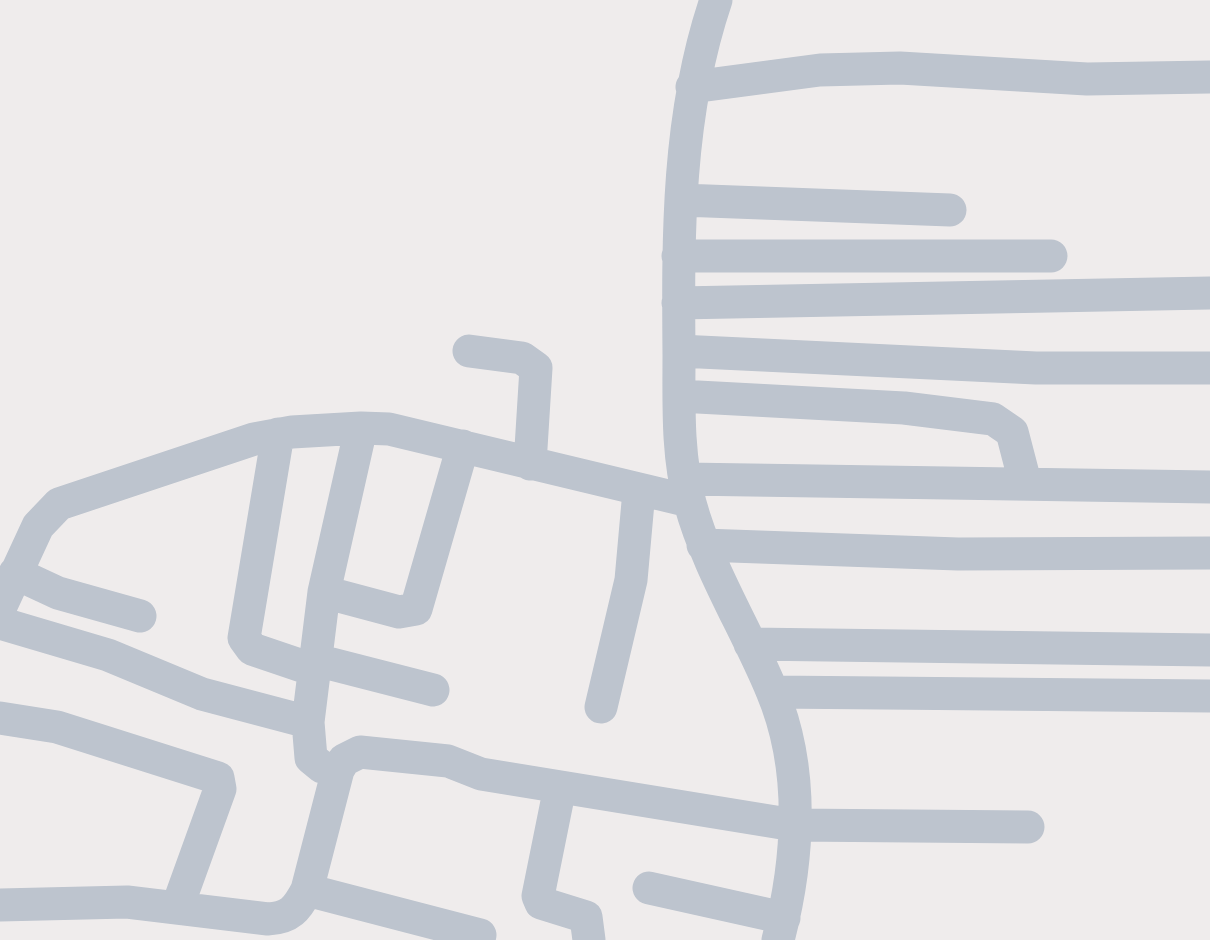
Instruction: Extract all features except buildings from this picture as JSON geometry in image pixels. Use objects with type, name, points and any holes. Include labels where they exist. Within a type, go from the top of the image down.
[{"type":"street","points":[[649,888],[781,929],[794,825],[796,796],[789,740],[773,692],[703,545],[687,490],[679,396],[678,256],[681,200],[692,87],[716,0]]},
{"type":"street","points":[[692,87],[820,71],[900,68],[1087,79],[1210,77]]},
{"type":"street","points":[[681,200],[950,209]]},
{"type":"street","points":[[678,256],[1051,256]]},
{"type":"street","points":[[678,303],[1210,293]]},
{"type":"street","points":[[469,351],[522,358],[536,368],[530,464]]},
{"type":"street","points":[[679,351],[1036,368],[1210,368]]},
{"type":"street","points":[[679,396],[904,408],[993,419],[1012,432],[1026,482]]},
{"type":"street","points":[[0,608],[38,526],[58,504],[278,434],[361,428],[389,429],[639,491],[1026,482],[1210,487]]},
{"type":"street","points":[[338,770],[322,767],[311,758],[309,722],[324,592],[361,428]]},
{"type":"street","points":[[278,434],[244,638],[251,649],[433,690]]},
{"type":"street","points":[[324,592],[399,612],[416,609],[463,446]]},
{"type":"street","points":[[601,707],[633,567],[639,491]]},
{"type":"street","points":[[703,545],[958,554],[1210,553]]},
{"type":"street","points":[[15,573],[58,593],[140,616]]},
{"type":"street","points":[[0,623],[108,655],[202,694],[309,722]]},
{"type":"street","points":[[750,644],[1210,650]]},
{"type":"street","points":[[773,692],[1210,695]]},
{"type":"street","points":[[0,718],[57,727],[218,778],[220,789],[177,908]]},
{"type":"street","points":[[0,905],[127,902],[177,908],[267,930],[299,906],[307,890],[338,770],[344,760],[360,752],[448,761],[481,774],[794,825],[1028,827]]},
{"type":"street","points":[[560,787],[538,896],[541,903],[586,917],[589,940]]},
{"type":"street","points":[[307,890],[480,935]]}]
